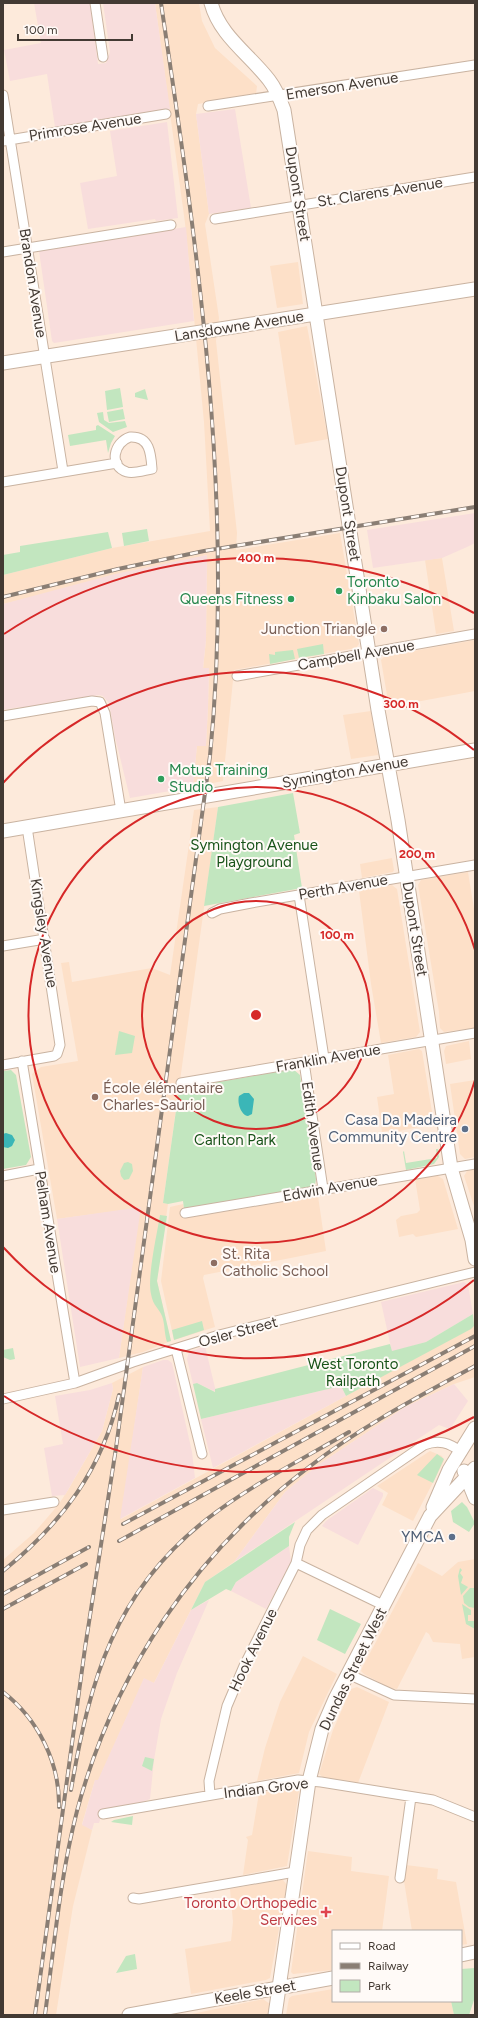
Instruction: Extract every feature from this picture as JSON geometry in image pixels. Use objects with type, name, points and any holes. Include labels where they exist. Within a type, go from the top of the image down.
[{"type":"main road","name":"Dupont Street","points":[[211,3],[216,18],[228,35],[268,78],[279,96],[284,110],[433,1041],[451,1168],[472,1240],[475,1259]]},
{"type":"main road","name":"Lansdowne Avenue","points":[[3,363],[475,289]]},
{"type":"main road","name":"Symington Avenue","points":[[3,831],[475,750]]},
{"type":"main road","points":[[430,1516],[449,1470],[462,1452],[475,1428]]},
{"type":"main road","points":[[462,1452],[470,1473],[475,1498]]},
{"type":"main road","name":"Dundas Street West","points":[[275,2015],[309,1781],[322,1729],[348,1674],[430,1516],[470,1473]]},
{"type":"main road","points":[[462,1955],[475,1952]]},
{"type":"main road","name":"Keele Street","points":[[129,2015],[332,1978]]},
{"type":"street","points":[[95,3],[103,57]]},
{"type":"street","name":"Emerson Avenue","points":[[208,106],[475,65]]},
{"type":"street","name":"Brandon Avenue","points":[[3,95],[6,140],[27,248],[63,471]]},
{"type":"street","name":"Primrose Avenue","points":[[6,140],[166,114]]},
{"type":"street","name":"St. Clarens Avenue","points":[[215,219],[475,177]]},
{"type":"street","points":[[3,252],[171,224]]},
{"type":"street","points":[[135,437],[144,441],[149,447],[152,469],[127,472],[117,463],[115,453],[118,445],[126,438],[135,437]]},
{"type":"street","points":[[3,482],[117,463]]},
{"type":"street","name":"Campbell Avenue","points":[[237,676],[475,634]]},
{"type":"street","points":[[3,716],[92,701],[100,702],[105,713],[121,811]]},
{"type":"street","name":"Kingsley Avenue","points":[[22,1062],[54,1056],[59,1050],[60,1038],[28,827]]},
{"type":"street","name":"Perth Avenue","points":[[212,913],[220,909],[475,865]]},
{"type":"street","points":[[299,895],[324,1058]]},
{"type":"street","points":[[3,946],[45,939]]},
{"type":"street","name":"Franklin Avenue","points":[[181,1083],[475,1034]]},
{"type":"street","points":[[3,1065],[22,1062]]},
{"type":"street","name":"Pelham Avenue","points":[[22,1062],[75,1383]]},
{"type":"street","name":"Edith Avenue","points":[[304,1062],[323,1189]]},
{"type":"street","name":"Edwin Avenue","points":[[185,1213],[475,1164]]},
{"type":"street","points":[[3,1176],[39,1170]]},
{"type":"street","name":"Osler Street","points":[[3,1399],[75,1383],[219,1335],[475,1272]]},
{"type":"street","points":[[176,1349],[202,1454]]},
{"type":"street","name":"Hook Avenue","points":[[210,1795],[209,1781],[227,1706],[244,1666],[296,1563],[300,1545],[307,1530],[322,1515],[424,1445],[432,1442],[447,1443],[462,1452]]},
{"type":"street","points":[[3,1510],[54,1502]]},
{"type":"street","points":[[296,1563],[383,1605]]},
{"type":"street","points":[[348,1674],[394,1695],[475,1699]]},
{"type":"street","name":"Indian Grove","points":[[103,1814],[296,1780],[433,1800],[475,1817]]},
{"type":"street","points":[[400,1878],[411,1797]]},
{"type":"street","points":[[133,1898],[139,1899],[295,1872]]},
{"type":"shaded area","points":[[34,3],[90,3],[98,64],[106,63],[110,52],[103,3],[155,3],[170,109],[55,127],[47,74],[10,81],[4,50],[41,43]]},
{"type":"shaded area","points":[[155,3],[199,3],[202,21],[215,48],[257,86],[256,94],[198,104],[196,114],[209,214],[205,224],[219,318],[216,341],[237,533],[236,550],[340,533],[359,644],[356,648],[234,670],[223,781],[193,787],[197,745],[206,745],[209,669],[203,669],[206,640],[207,555],[3,604],[3,575],[112,548],[210,531],[204,422],[185,223]]},
{"type":"shaded area","points":[[235,109],[251,208],[209,214],[196,114]]},
{"type":"shaded area","points":[[167,122],[178,218],[156,221],[155,219],[88,229],[80,183],[117,176],[110,131]]},
{"type":"shaded area","points":[[186,227],[194,321],[54,343],[52,341],[39,251]]},
{"type":"shaded area","points":[[298,262],[303,304],[277,308],[270,266]]},
{"type":"shaded area","points":[[307,326],[328,439],[295,445],[278,332]]},
{"type":"shaded area","points":[[475,513],[475,543],[442,558],[373,568],[367,530]]},
{"type":"shaded area","points":[[207,555],[206,640],[203,668],[209,668],[206,746],[197,746],[193,787],[130,798],[115,737],[109,703],[103,696],[99,695],[21,709],[20,707],[3,710],[3,604],[115,574]]},
{"type":"shaded area","points":[[442,558],[454,631],[436,634],[425,560]]},
{"type":"shaded area","points":[[475,640],[475,691],[389,707],[381,660],[385,656]]},
{"type":"shaded area","points":[[371,711],[378,755],[351,759],[343,715]]},
{"type":"shaded area","name":"École élémentaire Charles-Sauriol","points":[[218,807],[163,1203],[168,1204],[157,1281],[171,1341],[143,1352],[119,1358],[140,1208],[57,1219],[32,1074],[41,1067],[78,1061],[61,963],[69,962],[72,982],[152,968],[170,975],[194,810]]},
{"type":"shaded area","points":[[392,858],[393,872],[362,878],[360,864]]},
{"type":"shaded area","points":[[468,872],[475,915],[475,1028],[444,1032],[440,1028],[439,1012],[418,885],[421,880]]},
{"type":"shaded area","points":[[392,885],[397,889],[420,1032],[416,1037],[381,1043],[371,984],[359,891]]},
{"type":"shaded area","points":[[469,1041],[471,1059],[446,1064],[444,1051],[446,1046]]},
{"type":"shaded area","points":[[419,1049],[422,1051],[434,1124],[399,1131],[398,1129],[382,1132],[377,1097],[394,1094],[388,1055]]},
{"type":"shaded area","points":[[475,1080],[475,1157],[465,1159],[460,1154],[450,1084]]},
{"type":"shaded area","points":[[475,1169],[475,1209],[464,1176],[467,1171]]},
{"type":"shaded area","points":[[436,1175],[443,1179],[458,1229],[416,1237],[413,1234],[399,1237],[396,1220],[401,1216],[417,1213],[420,1210],[415,1179]]},
{"type":"shaded area","name":"St. Rita Catholic School","points":[[318,1196],[326,1251],[204,1275],[203,1278],[215,1327],[174,1340],[161,1281],[170,1207],[183,1204],[186,1218]]},
{"type":"shaded area","points":[[141,1207],[119,1358],[80,1367],[57,1219]]},
{"type":"shaded area","points":[[464,1282],[468,1285],[473,1314],[426,1342],[392,1352],[381,1302]]},
{"type":"shaded area","points":[[474,1326],[475,1377],[454,1384],[405,1407],[318,1465],[285,1492],[234,1562],[205,1582],[154,1683],[144,1679],[98,1781],[95,1780],[82,1824],[92,1830],[73,1906],[56,2015],[3,2015],[3,1560],[34,1533],[59,1504],[68,1490],[102,1431],[113,1389],[112,1383],[143,1367],[121,1519]]},
{"type":"shaded area","points":[[205,1346],[216,1392],[197,1383],[193,1384],[187,1359],[189,1352]]},
{"type":"shaded area","points":[[163,1360],[168,1360],[172,1363],[192,1452],[195,1478],[120,1519],[143,1367]]},
{"type":"shaded area","points":[[112,1383],[113,1389],[102,1431],[65,1495],[52,1496],[44,1448],[63,1444],[55,1396],[90,1390]]},
{"type":"shaded area","points":[[454,1384],[468,1401],[450,1429],[439,1425],[234,1562],[285,1492],[318,1465],[405,1407]]},
{"type":"shaded area","points":[[341,1386],[346,1396],[213,1468],[201,1419]]},
{"type":"shaded area","points":[[430,1451],[442,1456],[444,1461],[413,1521],[382,1505],[388,1493],[377,1486]]},
{"type":"shaded area","points":[[373,1488],[383,1493],[383,1496],[358,1545],[322,1526],[326,1521]]},
{"type":"shaded area","points":[[289,1546],[291,1562],[266,1609],[231,1591],[236,1582]]},
{"type":"shaded area","points":[[475,1559],[475,1657],[462,1659],[460,1644],[433,1642],[429,1634],[426,1632],[397,1689],[390,1688],[364,1674],[361,1671],[362,1668],[418,1563],[442,1576],[458,1562]]},
{"type":"shaded area","points":[[209,1600],[177,1673],[161,1719],[154,1760],[150,1799],[140,1803],[103,1811],[99,1823],[94,1823],[92,1830],[82,1825],[95,1780],[98,1780],[144,1678],[154,1683],[191,1610]]},
{"type":"shaded area","points":[[303,1656],[337,1674],[309,1732],[299,1773],[257,1781],[265,1748],[280,1702]]},
{"type":"shaded area","points":[[357,1687],[389,1702],[358,1783],[323,1777],[319,1774],[333,1730],[351,1689]]},
{"type":"shaded area","points":[[293,1787],[298,1788],[299,1791],[287,1866],[243,1875],[248,1840],[246,1837],[252,1835],[259,1793]]},
{"type":"shaded area","points":[[308,1851],[352,1857],[351,1871],[389,1876],[382,1930],[332,1930],[332,1970],[293,1974],[291,1972]]},
{"type":"shaded area","points":[[406,1865],[438,1869],[437,1879],[456,1882],[467,1944],[462,1945],[462,1930],[412,1930],[404,1881]]},
{"type":"shaded area","points":[[283,1880],[287,1885],[270,1978],[191,1994],[185,1949],[231,1941],[233,1922],[230,1889]]},
{"type":"shaded area","points":[[332,1989],[332,2002],[451,2002],[454,2015],[286,2015],[289,1998],[292,1996]]},
{"type":"shaded area","points":[[263,1999],[270,2004],[268,2015],[187,2015]]},
{"type":"green space","points":[[120,388],[123,407],[107,410],[105,391]]},
{"type":"green space","points":[[145,389],[148,400],[135,397],[135,393]]},
{"type":"green space","points":[[123,409],[125,419],[109,422],[107,412]]},
{"type":"green space","points":[[103,412],[104,420],[109,423],[125,421],[127,427],[113,432],[99,422],[97,413]]},
{"type":"green space","points":[[98,425],[115,436],[108,453],[106,440],[70,446],[68,435],[96,430],[96,426]]},
{"type":"green space","points":[[147,529],[149,541],[124,546],[122,533]]},
{"type":"green space","points":[[108,532],[112,548],[3,575],[3,555],[20,552],[20,546]]},
{"type":"green space","points":[[323,644],[324,654],[299,658],[297,649]]},
{"type":"green space","points":[[293,650],[295,659],[270,664],[269,654],[275,655],[275,652]]},
{"type":"green space","name":"Symington Avenue Playground","points":[[293,793],[300,833],[294,835],[302,888],[204,906],[218,807]]},
{"type":"green space","points":[[119,1031],[135,1036],[132,1053],[115,1055]]},
{"type":"green space","name":"Carlton Park","points":[[293,1069],[300,1075],[316,1179],[315,1185],[184,1209],[183,1201],[168,1204],[163,1203],[179,1089]]},
{"type":"green space","points":[[11,1070],[16,1075],[31,1157],[26,1165],[3,1169],[3,1071]]},
{"type":"green space","points":[[436,1149],[438,1149],[439,1157],[434,1164],[406,1170],[404,1151],[406,1163],[437,1158]]},
{"type":"green space","points":[[128,1162],[132,1164],[133,1171],[129,1179],[124,1180],[120,1171],[124,1163]]},
{"type":"green space","points":[[160,1215],[167,1216],[157,1281],[171,1341],[167,1342],[163,1319],[153,1301],[150,1287],[151,1267]]},
{"type":"green space","name":"West Toronto Railpath","points":[[473,1314],[474,1326],[471,1329],[346,1396],[341,1386],[201,1419],[193,1384],[197,1383],[215,1392],[215,1389],[390,1344],[392,1351],[426,1342]]},
{"type":"green space","points":[[202,1321],[204,1330],[174,1340],[172,1330]]},
{"type":"green space","points":[[13,1348],[15,1359],[10,1360],[3,1357],[3,1350]]},
{"type":"green space","points":[[437,1454],[444,1459],[433,1483],[417,1475]]},
{"type":"green space","points":[[462,1502],[467,1507],[475,1523],[469,1532],[453,1522],[451,1511]]},
{"type":"green space","points":[[295,1522],[289,1537],[289,1546],[236,1582],[231,1591],[226,1589],[191,1610],[205,1582]]},
{"type":"green space","points":[[460,1568],[462,1570],[460,1573],[463,1577],[461,1583],[468,1587],[461,1595],[458,1576]]},
{"type":"green space","points":[[470,1588],[475,1588],[475,1608],[469,1607],[464,1603],[463,1596]]},
{"type":"green space","points":[[462,1604],[471,1610],[471,1615],[468,1615],[468,1621],[475,1621],[475,1629],[466,1624]]},
{"type":"green space","points":[[330,1609],[361,1624],[345,1654],[317,1640]]},
{"type":"green space","points":[[145,1757],[154,1759],[152,1771],[142,1766]]},
{"type":"green space","points":[[133,1816],[132,1825],[111,1822],[114,1820]]},
{"type":"green space","points":[[135,1954],[137,1969],[116,1973],[126,1956]]},
{"type":"green space","points":[[475,1968],[475,1997],[469,2015],[454,2015],[451,2002],[462,2002],[462,1969]]},
{"type":"water","points":[[244,1093],[249,1093],[254,1099],[252,1114],[248,1116],[243,1113],[239,1105],[239,1096]]},
{"type":"water","points":[[6,1133],[12,1135],[15,1140],[12,1146],[8,1148],[3,1147],[3,1134]]},
{"type":"railway","points":[[35,2015],[85,1648],[116,1448],[210,756],[217,662],[218,567],[215,473],[209,378],[188,190],[161,3]]},
{"type":"railway","points":[[3,597],[118,569],[204,551],[475,507]]},
{"type":"railway","points":[[123,1524],[475,1336]]},
{"type":"railway","points":[[119,1541],[475,1346]]},
{"type":"railway","points":[[45,2015],[66,1861],[77,1811],[93,1760],[113,1711],[137,1664],[164,1619],[195,1577],[230,1537],[268,1501],[309,1467],[328,1452],[369,1426],[475,1366]]},
{"type":"railway","points":[[3,1571],[43,1534],[77,1493],[91,1471],[102,1447],[112,1422],[119,1395]]},
{"type":"railway","points":[[71,1790],[78,1749],[87,1711],[98,1675],[111,1640],[128,1608],[149,1577],[175,1547],[207,1519],[276,1473],[349,1432]]},
{"type":"railway","points":[[3,1594],[89,1547]]},
{"type":"railway","points":[[3,1609],[86,1564]]},
{"type":"railway","points":[[3,1692],[27,1715],[44,1743],[56,1774],[59,1807]]},
{"type":"place","name":"Toronto Kinbaku Salon","points":[[339,591]]},
{"type":"place","name":"Queens Fitness","points":[[291,599]]},
{"type":"place","name":"Junction Triangle","points":[[384,629]]},
{"type":"place","name":"Motus Training Studio","points":[[161,779]]},
{"type":"place","name":"École élémentaire Charles-Sauriol","points":[[95,1097]]},
{"type":"place","name":"Casa Da Madeira Community Centre","points":[[465,1129]]},
{"type":"place","name":"St. Rita Catholic School","points":[[214,1263]]},
{"type":"place","name":"YMCA","points":[[452,1537]]},
{"type":"place","name":"Toronto Orthopedic Services","points":[[326,1912]]}]
